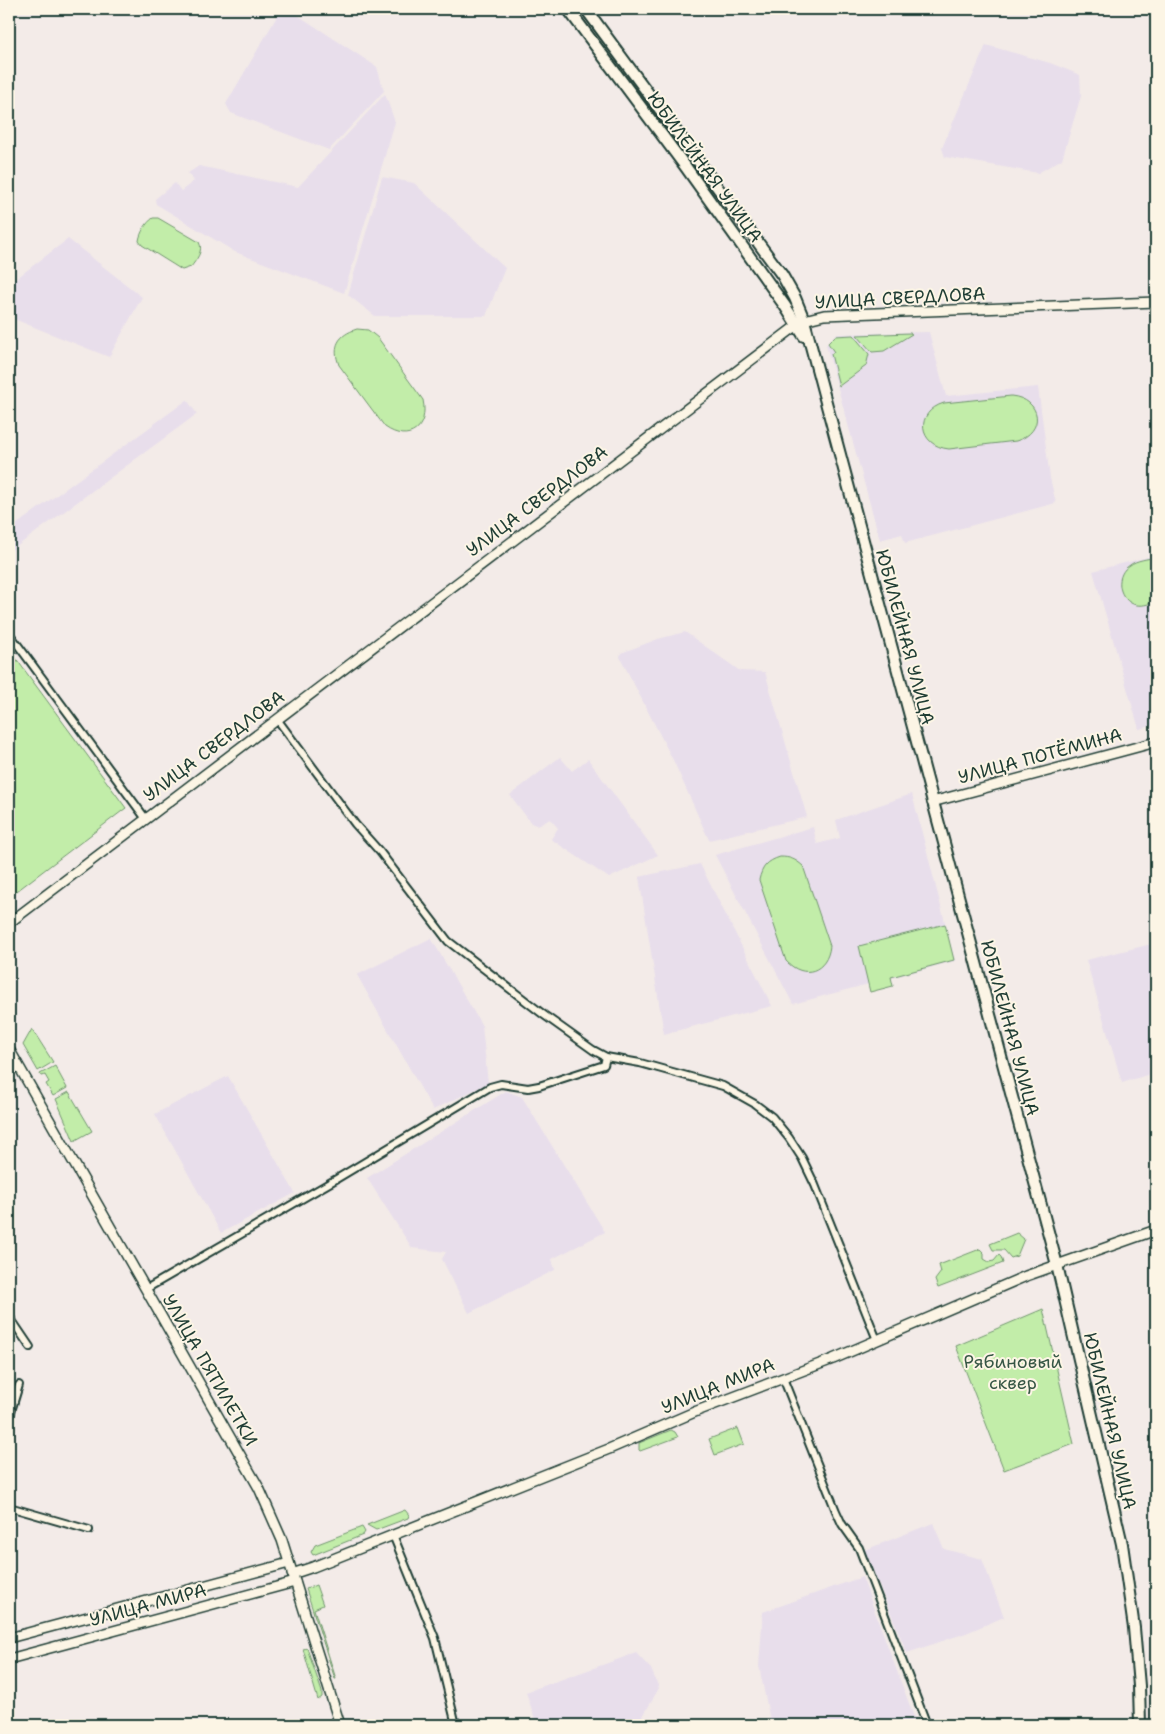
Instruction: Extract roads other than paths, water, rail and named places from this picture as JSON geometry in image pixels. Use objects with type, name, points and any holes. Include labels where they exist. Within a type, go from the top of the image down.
[{"type":"main road","name":"ЮБИЛЕЙНАЯ УЛИЦА","points":[[568,9],[800,322],[812,347],[932,802],[1057,1264],[1122,1544],[1134,1628],[1140,1725]]},
{"type":"main road","name":"ЮБИЛЕЙНАЯ УЛИЦА","points":[[586,9],[782,275],[796,298],[800,322]]},
{"type":"main road","name":"УЛИЦА СВЕРДЛОВА","points":[[9,923],[800,322],[824,315],[1156,302]]},
{"type":"main road","name":"УЛИЦА ПОТЁМИНА","points":[[932,802],[1156,742]]},
{"type":"main road","name":"УЛИЦА ПЯТИЛЕТКИ","points":[[9,1050],[259,1488],[278,1529],[340,1725]]},
{"type":"main road","name":"УЛИЦА МИРА","points":[[9,1659],[293,1578],[313,1567],[877,1340],[1026,1276],[1156,1230]]},
{"type":"main road","name":"УЛИЦА МИРА","points":[[9,1638],[288,1563]]},
{"type":"street","points":[[9,633],[146,819]]},
{"type":"street","points":[[277,719],[355,824],[380,852],[448,940],[544,1015],[593,1050],[606,1057],[640,1063],[723,1086],[747,1099],[772,1117],[802,1158],[815,1185],[877,1340]]},
{"type":"street","points":[[146,1289],[490,1087],[501,1084],[528,1088],[539,1086],[604,1065],[606,1057]]},
{"type":"street","points":[[9,1316],[30,1347]]},
{"type":"street","points":[[783,1378],[836,1512],[859,1548],[927,1725]]},
{"type":"street","points":[[9,1418],[19,1385]]},
{"type":"street","points":[[9,1507],[89,1530]]},
{"type":"street","points":[[393,1535],[435,1638],[456,1725]]},
{"type":"street","points":[[9,1720],[18,1725]]},
{"type":"park label","name":"Рябиновый сквер","points":[[1013,1372]]}]
